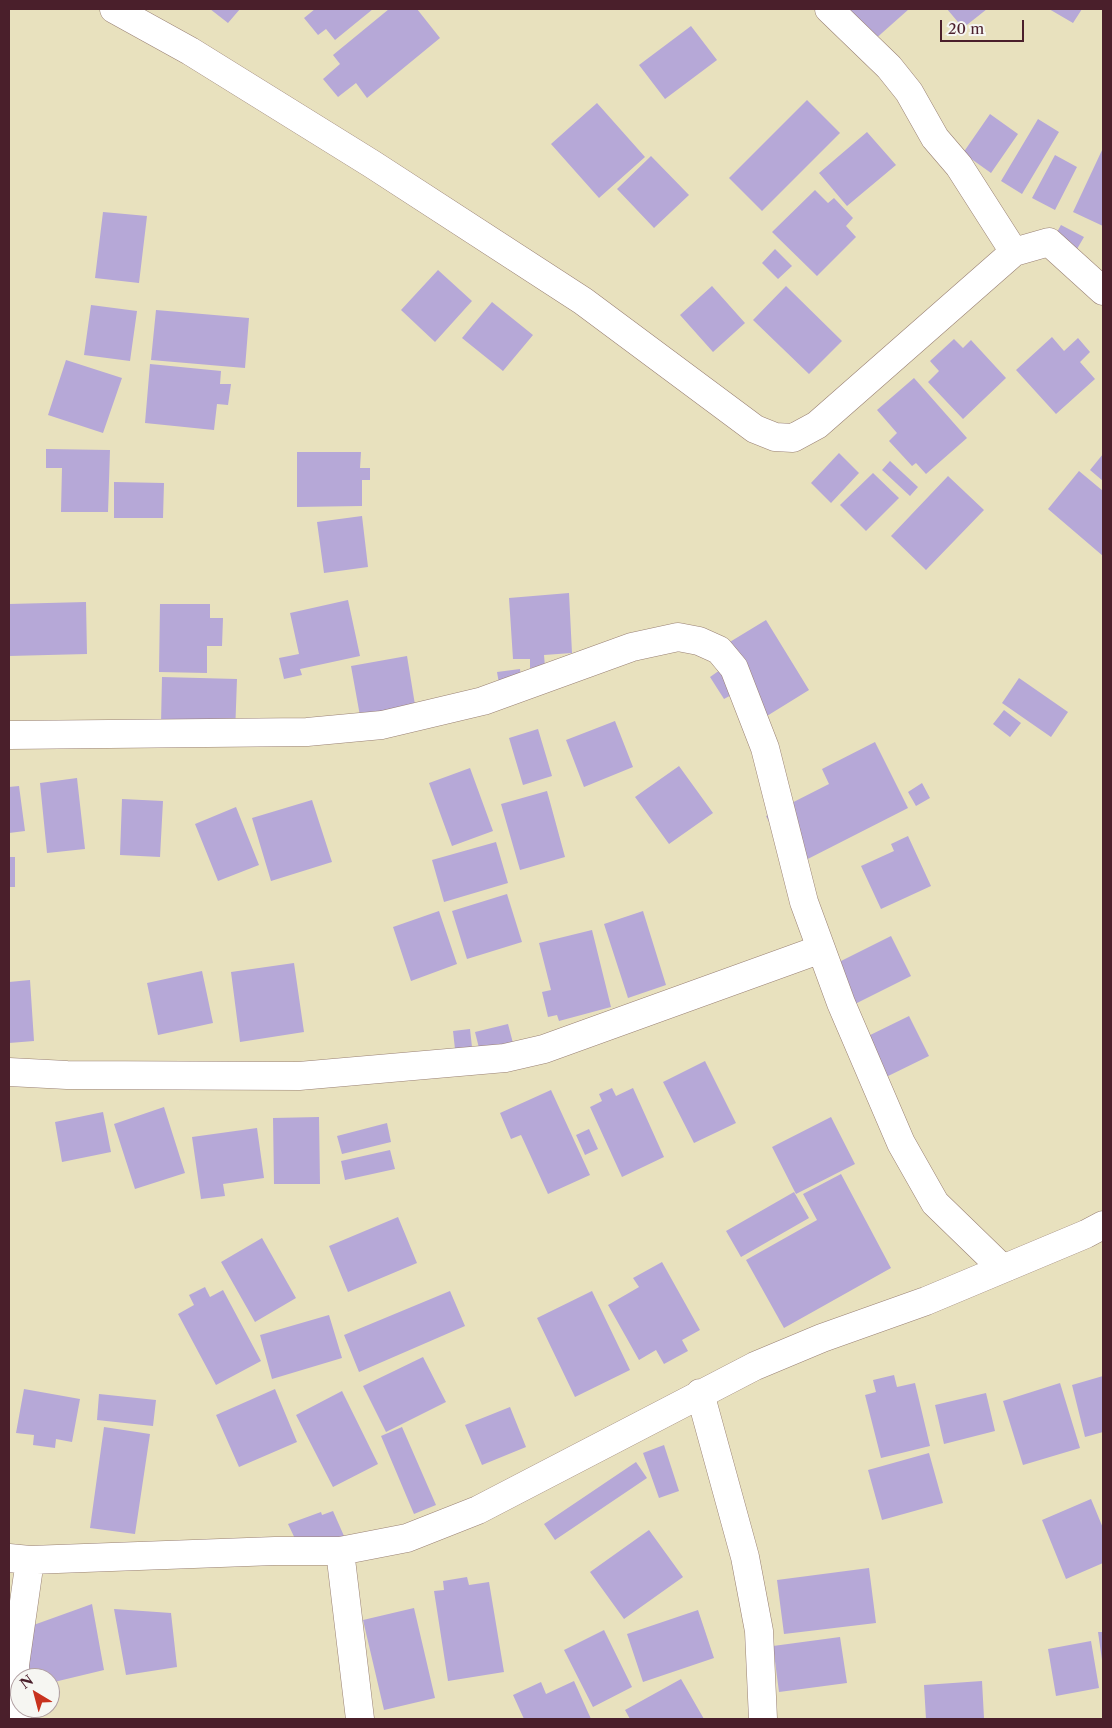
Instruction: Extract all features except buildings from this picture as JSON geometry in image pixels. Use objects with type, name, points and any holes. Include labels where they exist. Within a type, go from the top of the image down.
[{"type":"street","points":[[114,9],[190,51],[381,169],[583,301],[755,429],[775,437],[793,438],[817,425],[1014,252],[1049,242],[1103,291]]},
{"type":"street","points":[[829,9],[889,67],[909,92],[935,138],[959,166],[1014,252]]},
{"type":"street","points":[[9,735],[307,732],[382,725],[483,701],[632,647],[678,637],[700,641],[719,650],[734,668],[765,748],[804,902],[841,1003],[901,1143],[935,1203],[1002,1268]]},
{"type":"street","points":[[9,1072],[68,1076],[299,1076],[505,1058],[544,1049],[821,949]]},
{"type":"street","points":[[17,1719],[15,1665],[19,1559],[274,1551],[340,1551],[407,1538],[478,1510],[756,1366],[813,1342],[926,1301],[1086,1234],[1103,1225]]},
{"type":"street","points":[[700,1394],[745,1557],[758,1622],[763,1719]]},
{"type":"street","points":[[340,1551],[360,1719]]}]
